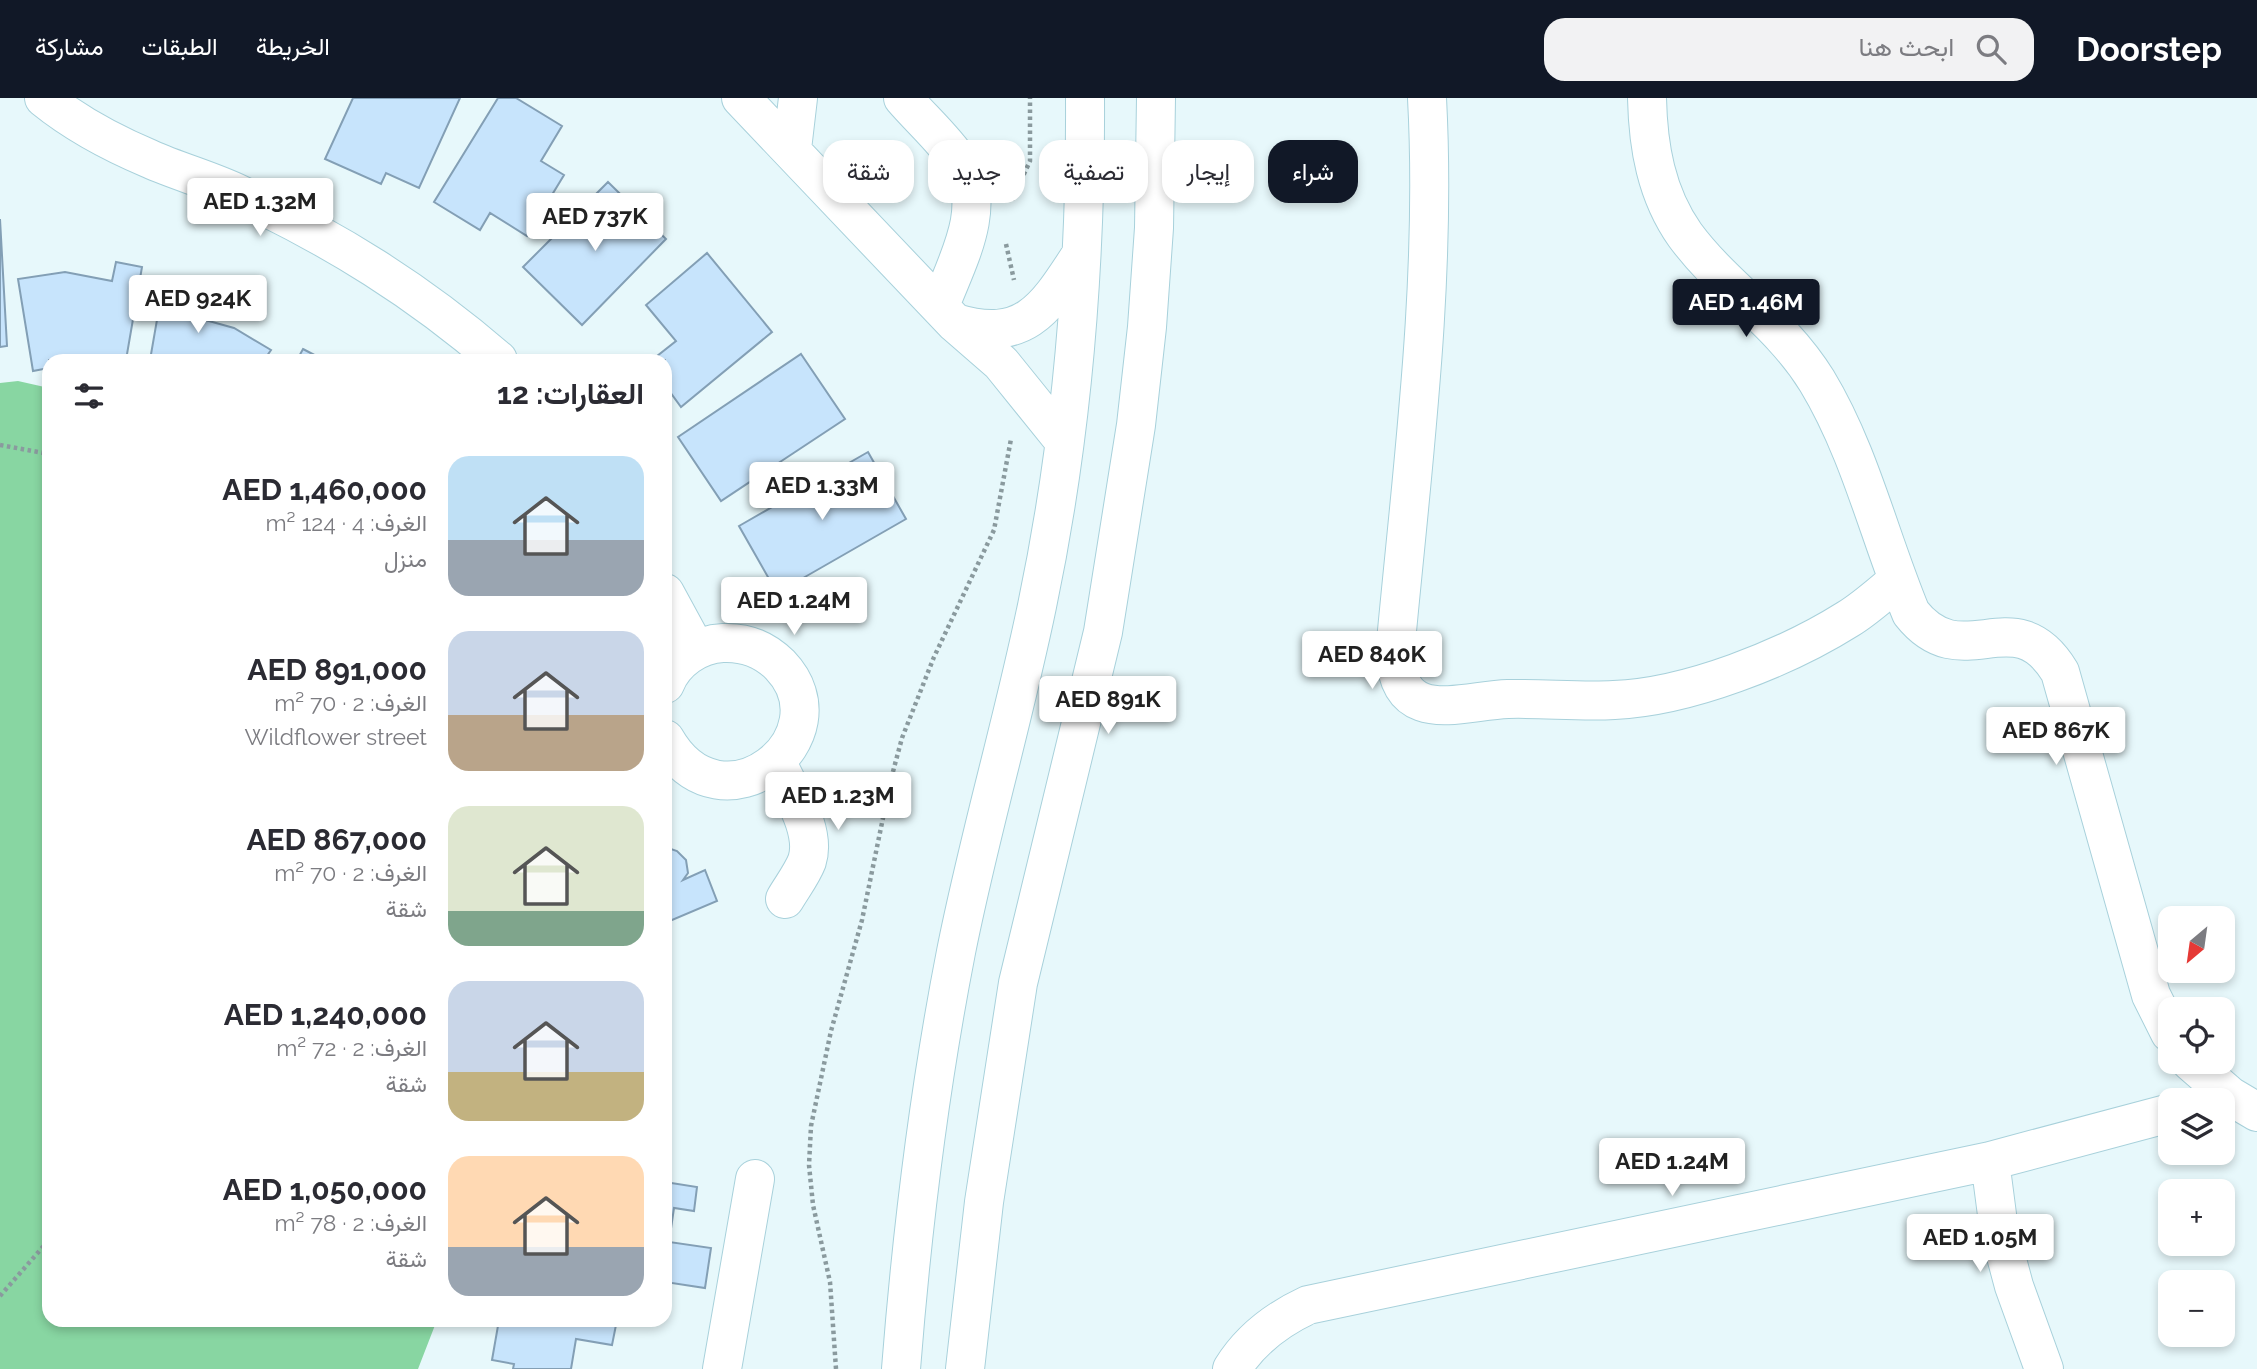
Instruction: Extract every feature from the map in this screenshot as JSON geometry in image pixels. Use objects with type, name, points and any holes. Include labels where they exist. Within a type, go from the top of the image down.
[{"type":"street","points":[[44,98],[103,138],[237,192],[320,234],[399,282],[458,325],[491,354]]},
{"type":"street","points":[[741,98],[947,315],[1001,363],[1064,441]]},
{"type":"street","points":[[792,149],[798,98]]},
{"type":"street","points":[[903,98],[960,163],[971,195],[969,228],[947,315]]},
{"type":"street","points":[[901,1369],[923,1149],[956,952],[1038,604],[1064,441],[1083,252],[1085,98]]},
{"type":"street","points":[[965,1369],[986,1188],[1018,983],[1103,632],[1136,425],[1153,240],[1156,98]]},
{"type":"street","points":[[1427,98],[1430,208],[1427,300],[1395,652],[1398,676],[1411,695],[1424,704],[1439,707],[1505,699],[1615,700],[1700,684],[1752,667],[1801,645],[1849,618],[1898,580]]},
{"type":"street","points":[[1647,98],[1650,145],[1667,204],[1684,234],[1706,260],[1766,316],[1815,378],[1838,419],[1911,613],[1921,626],[1935,636],[1961,642],[2000,636],[2015,637],[2042,649],[2056,666],[2151,995],[2158,1009]]},
{"type":"street","points":[[947,315],[985,330],[1017,323],[1041,311],[1051,302],[1083,252]]},
{"type":"street","points":[[672,606],[696,650]]},
{"type":"street","points":[[672,674],[680,662],[696,650],[714,643],[734,642],[754,646],[771,656],[785,670],[795,688],[799,708],[797,727],[790,746],[777,762],[761,773],[743,780],[723,781],[703,777],[686,766],[672,748]]},
{"type":"street","points":[[777,762],[805,825],[809,848],[802,870],[785,899]]},
{"type":"street","points":[[2204,1074],[2218,1088]]},
{"type":"street","points":[[1232,1369],[1264,1333],[1289,1314],[1308,1305],[1990,1161],[2158,1116]]},
{"type":"street","points":[[1990,1161],[1999,1230],[2014,1286],[2044,1369]]},
{"type":"street","points":[[722,1369],[755,1179]]},
{"type":"path","points":[[1007,211],[1030,161],[1030,98]]},
{"type":"path","points":[[1004,235],[1015,284],[1017,323]]},
{"type":"path","points":[[835,1369],[830,1282],[813,1205],[809,1166],[811,1126],[831,1031],[862,920],[902,737],[934,657],[994,530],[1012,436]]},
{"type":"path","points":[[0,445],[42,453]]},
{"type":"path","points":[[0,1296],[42,1248]]},
{"type":"green space","points":[[18,381],[42,386],[42,1327],[434,1327],[418,1369],[0,1369],[0,383]]},
{"type":"building","points":[[353,98],[460,98],[419,188],[386,173],[381,184],[325,159]]},
{"type":"building","points":[[498,98],[516,98],[562,126],[541,161],[564,175],[527,236],[490,213],[480,230],[434,202]]},
{"type":"building","points":[[608,182],[666,239],[582,325],[523,267]]},
{"type":"building","points":[[0,219],[7,346],[0,347]]},
{"type":"building","points":[[707,253],[772,332],[681,407],[672,395],[672,354],[660,354],[676,341],[646,305]]},
{"type":"building","points":[[116,262],[142,267],[127,354],[42,354],[42,369],[33,371],[18,279],[65,272],[112,281]]},
{"type":"building","points":[[162,291],[199,301],[198,318],[234,328],[271,350],[268,354],[151,354]]},
{"type":"building","points":[[303,349],[313,354],[300,354]]},
{"type":"building","points":[[801,354],[845,419],[721,501],[678,437]]},
{"type":"building","points":[[868,452],[906,519],[777,593],[739,526]]},
{"type":"building","points":[[672,849],[686,860],[688,873],[683,880],[705,870],[717,901],[672,920]]},
{"type":"building","points":[[672,1183],[697,1187],[694,1211],[674,1208],[672,1222]]},
{"type":"building","points":[[672,1242],[711,1248],[705,1288],[672,1283]]},
{"type":"building","points":[[498,1327],[616,1327],[612,1345],[576,1339],[571,1369],[513,1369],[514,1364],[492,1360]]}]
